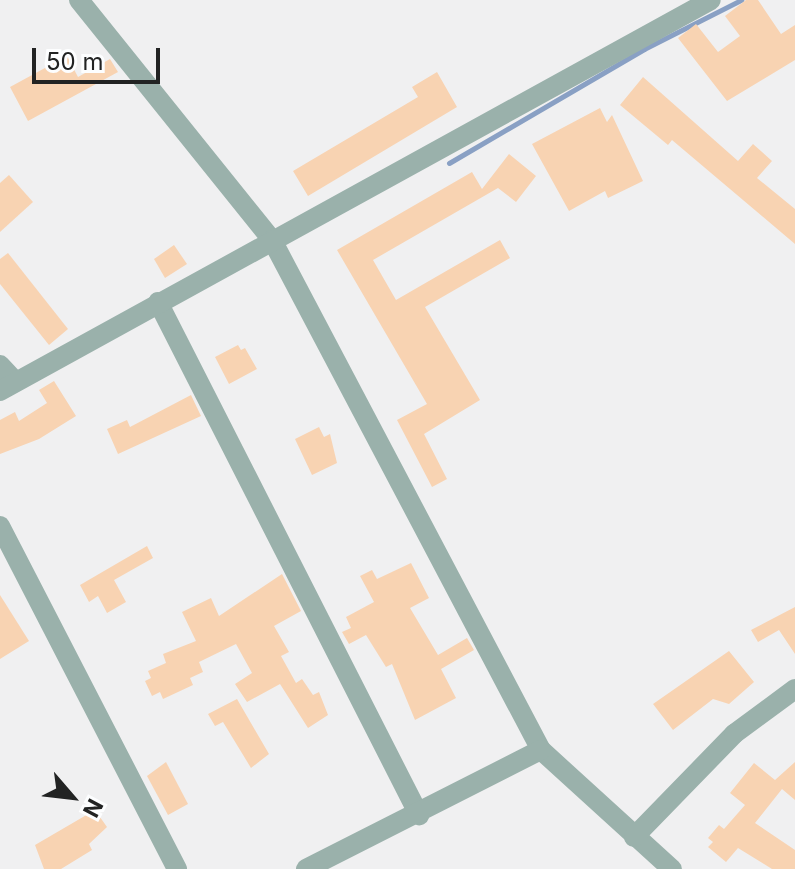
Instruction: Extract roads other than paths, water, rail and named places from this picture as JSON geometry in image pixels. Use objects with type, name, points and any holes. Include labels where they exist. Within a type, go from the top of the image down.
[{"type":"street","points":[[79,0],[272,240],[541,750],[672,869]]},
{"type":"street","points":[[0,365],[8,387],[711,0]]},
{"type":"street","points":[[158,302],[419,815]]},
{"type":"street","points":[[0,526],[177,869]]},
{"type":"street","points":[[634,837],[734,734],[795,689]]},
{"type":"street","points":[[306,869],[419,815],[541,750]]},
{"type":"waterway","points":[[449,163],[644,49],[741,0]]}]
